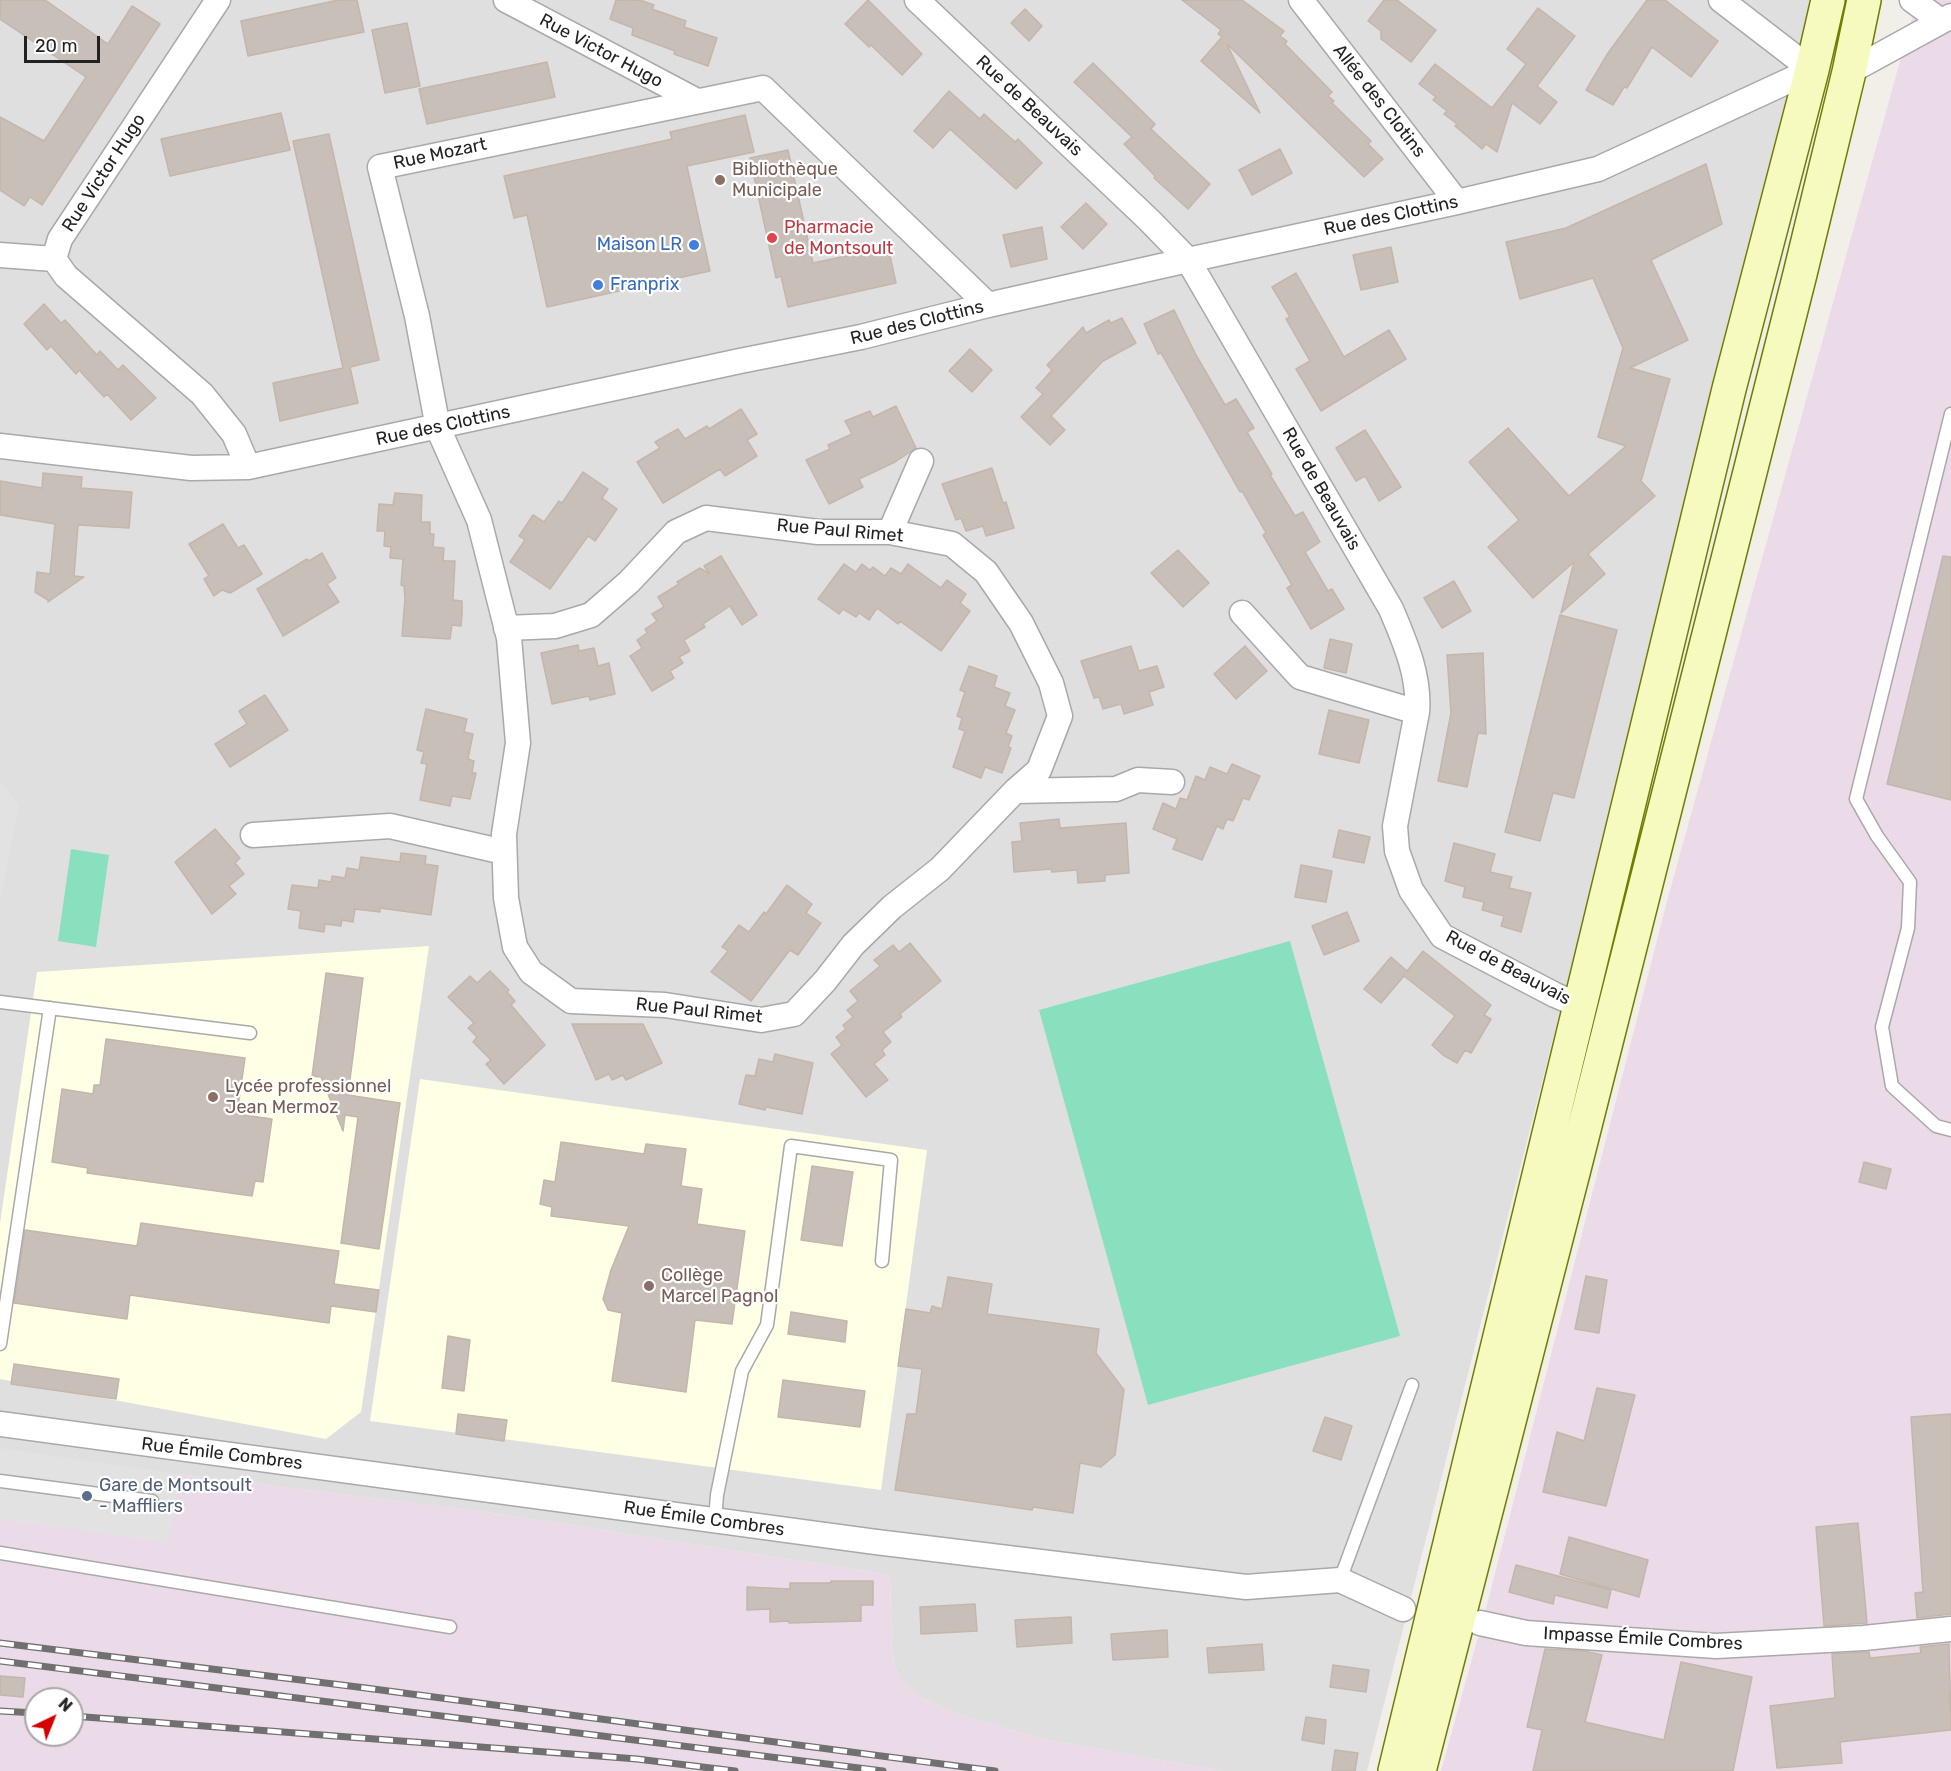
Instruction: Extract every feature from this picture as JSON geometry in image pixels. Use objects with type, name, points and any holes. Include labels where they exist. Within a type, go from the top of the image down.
[{"type":"street","name":"Rue Victor Hugo","points":[[506,0],[697,101]]},
{"type":"street","name":"Rue de Beauvais","points":[[917,0],[1149,220],[1188,260],[1391,609],[1410,656],[1418,699],[1417,712],[1395,826],[1397,851],[1411,890],[1442,936],[1555,995],[1581,1006]]},
{"type":"street","name":"Allée des Clotins","points":[[1301,0],[1457,202]]},
{"type":"street","points":[[1720,0],[1842,63]]},
{"type":"street","points":[[1828,0],[1842,63]]},
{"type":"street","points":[[1408,1766],[1571,1180],[1842,63],[1847,0]]},
{"type":"street","points":[[1408,1766],[1581,1006],[1729,389],[1864,0]]},
{"type":"street","points":[[1912,0],[1946,19]]},
{"type":"street","name":"Rue Victor Hugo","points":[[54,259],[60,239],[216,1]]},
{"type":"street","name":"Rue des Clottins","points":[[0,446],[191,468],[248,467],[861,337],[988,305],[1598,169],[1946,19]]},
{"type":"street","name":"Rue Mozart","points":[[438,428],[417,316],[389,211],[380,167],[763,88],[988,305]]},
{"type":"street","points":[[0,255],[54,259],[66,276],[202,394],[234,434],[248,467]]},
{"type":"street","name":"Rue Paul Rimet","points":[[438,428],[479,520],[506,628],[509,638],[518,743],[504,834],[504,852],[506,898],[514,947],[531,972],[571,1001],[665,1005],[761,1020],[794,1014],[825,981],[852,945],[892,907],[940,868],[1015,791],[1039,770],[1060,716],[1051,682],[1021,622],[986,572],[952,544],[890,532],[818,532],[706,518],[676,532],[629,582],[591,615],[555,626],[506,628]]},
{"type":"street","points":[[890,532],[921,461]]},
{"type":"street","points":[[1242,613],[1300,677],[1417,712]]},
{"type":"street","points":[[1015,791],[1116,789],[1138,780],[1172,782]]},
{"type":"street","points":[[253,835],[390,826],[504,852]]},
{"type":"street","name":"Rue Émile Combres","points":[[0,1424],[715,1520],[1246,1587],[1340,1580],[1403,1609]]},
{"type":"street","name":"Impasse Émile Combres","points":[[1480,1623],[1526,1633],[1716,1646],[1864,1638],[1951,1629]]},
{"type":"lane","points":[[1951,414],[1856,799],[1877,836],[1910,882],[1908,928],[1882,1027],[1892,1086],[1936,1126],[1951,1130]]},
{"type":"lane","points":[[0,1002],[250,1033]]},
{"type":"lane","points":[[0,1344],[50,1008]]},
{"type":"lane","points":[[715,1520],[717,1495],[742,1371],[767,1325],[791,1146],[891,1160],[882,1261]]},
{"type":"lane","points":[[1340,1580],[1412,1385]]},
{"type":"lane","points":[[0,1481],[152,1501]]},
{"type":"lane","points":[[0,1553],[450,1627]]},
{"type":"shaded area","points":[[0,0],[1827,0],[1812,70],[1574,956],[1367,1771],[1223,1771],[1042,1739],[960,1715],[919,1697],[899,1679],[892,1652],[890,1575],[493,1513],[178,1474],[168,1542],[0,1519]]},
{"type":"shaded area","points":[[1917,0],[1951,0],[1951,1771],[1441,1771],[1488,1601],[1667,901]]},
{"type":"shaded area","points":[[0,781],[19,805],[0,903]]},
{"type":"shaded area","name":"Lycée professionnel Jean Mermoz","points":[[429,946],[361,1412],[326,1439],[0,1379],[0,1223],[37,972]]},
{"type":"shaded area","name":"Collège Marcel Pagnol","points":[[420,1079],[927,1150],[881,1490],[370,1421]]},
{"type":"shaded area","name":"Gare de Montsoult - Maffliers","points":[[0,1448],[178,1474],[168,1542],[0,1519]]},
{"type":"shaded area","points":[[178,1474],[493,1513],[890,1575],[892,1652],[899,1679],[919,1697],[960,1715],[1042,1739],[1223,1771],[0,1771],[0,1519],[168,1542]]},
{"type":"green space","points":[[71,849],[109,855],[96,947],[58,941]]},
{"type":"green space","points":[[1290,941],[1400,1336],[1148,1405],[1039,1010]]},
{"type":"building","points":[[0,0],[45,0],[108,44],[132,6],[160,24],[42,205],[30,197],[24,206],[0,190],[0,117],[44,141],[86,77],[0,19]]},
{"type":"building","points":[[338,0],[357,0],[364,32],[248,56],[241,21]]},
{"type":"building","points":[[616,0],[640,0],[654,5],[652,9],[686,21],[684,27],[717,38],[708,66],[632,35],[633,28],[610,19]]},
{"type":"building","points":[[868,0],[922,54],[902,75],[845,24]]},
{"type":"building","points":[[1182,0],[1242,0],[1284,31],[1280,36],[1287,41],[1285,44],[1332,92],[1328,96],[1334,101],[1332,103],[1371,141],[1368,144],[1383,159],[1364,177],[1227,44],[1260,113],[1201,61],[1222,37],[1218,34],[1221,30]]},
{"type":"building","points":[[1384,0],[1397,0],[1436,30],[1411,62],[1381,39],[1381,31],[1368,21]]},
{"type":"building","points":[[1647,0],[1665,0],[1718,41],[1691,77],[1652,47],[1627,88],[1624,87],[1613,105],[1586,90],[1608,53]]},
{"type":"building","points":[[1538,8],[1575,36],[1537,86],[1557,102],[1540,124],[1512,103],[1497,152],[1486,144],[1482,149],[1455,126],[1457,124],[1444,114],[1447,111],[1433,100],[1436,97],[1419,84],[1435,64],[1492,108],[1526,64],[1507,49]]},
{"type":"building","points":[[1025,9],[1042,26],[1029,41],[1011,23]]},
{"type":"building","points":[[407,23],[420,86],[385,93],[372,30]]},
{"type":"building","points":[[547,62],[555,97],[427,124],[419,89]]},
{"type":"building","points":[[1093,63],[1155,124],[1151,129],[1210,184],[1188,209],[1154,178],[1155,176],[1124,144],[1132,137],[1074,82]]},
{"type":"building","points":[[949,91],[980,119],[984,114],[1015,142],[1018,139],[1042,163],[1016,189],[950,129],[933,148],[914,131]]},
{"type":"building","points":[[281,113],[290,150],[170,176],[161,139]]},
{"type":"building","points":[[745,115],[754,152],[687,166],[710,271],[547,307],[527,215],[514,218],[504,176],[672,139],[670,132]]},
{"type":"building","points":[[329,134],[379,360],[350,367],[358,403],[280,421],[273,383],[343,368],[293,141]]},
{"type":"building","points":[[1280,149],[1292,173],[1252,195],[1239,170]]},
{"type":"building","points":[[788,150],[813,263],[888,247],[896,283],[788,307],[781,276],[776,278],[750,158]]},
{"type":"building","points":[[1706,164],[1722,224],[1651,260],[1688,340],[1630,368],[1670,379],[1641,481],[1655,496],[1588,554],[1605,574],[1561,613],[1574,562],[1533,598],[1488,547],[1519,520],[1469,462],[1508,428],[1569,496],[1626,446],[1598,437],[1623,348],[1593,278],[1520,299],[1506,242],[1566,228]]},
{"type":"building","points":[[1086,203],[1107,224],[1083,249],[1061,227]]},
{"type":"building","points":[[1042,227],[1047,259],[1011,267],[1003,235]]},
{"type":"building","points":[[1391,247],[1398,282],[1361,290],[1353,255]]},
{"type":"building","points":[[1296,273],[1344,357],[1389,330],[1406,359],[1321,411],[1296,369],[1310,361],[1286,319],[1290,317],[1272,287]]},
{"type":"building","points":[[44,304],[61,323],[65,320],[97,355],[100,351],[118,370],[123,365],[156,398],[131,420],[107,394],[104,397],[79,370],[76,374],[51,346],[47,350],[24,324]]},
{"type":"building","points":[[1174,310],[1196,355],[1225,405],[1236,399],[1254,428],[1247,432],[1272,474],[1270,475],[1295,516],[1303,512],[1320,542],[1305,552],[1328,591],[1332,589],[1344,609],[1311,629],[1287,588],[1292,585],[1263,535],[1266,533],[1161,353],[1158,354],[1144,324]]},
{"type":"building","points":[[1122,318],[1136,343],[1103,361],[1051,416],[1065,430],[1050,445],[1021,417],[1043,394],[1036,388],[1052,370],[1047,365],[1083,327],[1086,333],[1109,320],[1111,323]]},
{"type":"building","points":[[970,349],[992,370],[972,392],[949,371]]},
{"type":"building","points":[[896,406],[916,448],[895,462],[859,479],[863,487],[829,504],[806,460],[830,449],[828,445],[852,434],[845,421],[870,411],[873,417]]},
{"type":"building","points":[[741,409],[757,434],[747,440],[757,456],[725,476],[720,469],[663,503],[637,462],[660,448],[655,442],[678,429],[685,439],[707,426],[709,429]]},
{"type":"building","points":[[1365,430],[1401,487],[1379,501],[1365,476],[1356,481],[1336,448]]},
{"type":"building","points":[[992,468],[1014,528],[986,536],[983,526],[966,531],[961,518],[956,520],[942,484]]},
{"type":"building","points":[[583,472],[608,489],[602,498],[617,509],[595,541],[588,536],[550,589],[510,562],[525,540],[519,536],[533,515],[544,522],[559,501],[562,503]]},
{"type":"building","points":[[43,473],[82,477],[81,488],[132,492],[129,528],[78,525],[74,576],[84,577],[48,602],[35,592],[37,572],[50,574],[55,524],[0,515],[0,481],[42,488]]},
{"type":"building","points":[[395,493],[422,495],[421,522],[430,522],[430,534],[434,534],[433,547],[444,548],[443,561],[455,561],[453,600],[462,601],[462,615],[461,626],[452,625],[450,639],[402,636],[405,599],[404,586],[401,585],[403,559],[390,558],[391,547],[384,546],[385,531],[377,531],[379,504],[393,505]]},
{"type":"building","points":[[223,524],[238,548],[244,545],[262,574],[230,593],[222,590],[214,596],[204,579],[209,576],[189,544]]},
{"type":"building","points":[[1178,550],[1209,583],[1183,607],[1151,573]]},
{"type":"building","points":[[322,553],[336,578],[327,584],[339,602],[283,636],[257,589],[307,559],[309,561]]},
{"type":"building","points":[[721,556],[757,615],[742,625],[730,606],[703,624],[705,627],[684,640],[690,651],[679,657],[683,663],[670,671],[674,678],[652,691],[630,656],[642,648],[637,640],[647,633],[645,629],[657,621],[652,614],[664,607],[658,597],[700,568],[710,574],[704,566]]},
{"type":"building","points":[[1943,556],[1951,557],[1951,800],[1887,784]]},
{"type":"building","points":[[844,564],[856,572],[862,564],[870,570],[873,567],[885,576],[891,568],[901,574],[908,564],[941,588],[947,580],[966,594],[960,603],[970,611],[941,651],[900,621],[898,624],[877,608],[869,620],[859,613],[856,617],[843,609],[839,614],[818,599]]},
{"type":"building","points":[[1454,581],[1471,611],[1442,628],[1424,598]]},
{"type":"building","points":[[1560,615],[1617,630],[1574,798],[1553,793],[1540,841],[1505,832]]},
{"type":"building","points":[[1330,639],[1352,644],[1346,673],[1324,668]]},
{"type":"building","points":[[578,645],[579,651],[594,648],[598,666],[609,663],[615,694],[590,700],[589,696],[552,704],[541,653]]},
{"type":"building","points":[[1131,646],[1139,671],[1157,666],[1164,687],[1149,692],[1153,705],[1124,714],[1121,704],[1103,709],[1099,697],[1094,698],[1081,661]]},
{"type":"building","points":[[1245,646],[1267,671],[1236,699],[1214,674]]},
{"type":"building","points":[[1483,653],[1486,734],[1478,733],[1467,787],[1438,781],[1451,713],[1447,655]]},
{"type":"building","points":[[969,666],[997,676],[994,687],[1010,693],[1005,706],[1015,710],[1006,733],[1012,736],[1008,747],[1011,748],[1002,773],[985,767],[981,778],[953,767],[965,731],[959,729],[962,718],[957,716],[965,692],[960,690]]},
{"type":"building","points":[[265,695],[288,730],[230,767],[215,744],[247,724],[239,711]]},
{"type":"building","points":[[426,709],[467,719],[464,732],[473,734],[468,759],[474,761],[472,773],[476,773],[470,799],[452,796],[450,806],[420,800],[427,764],[421,763],[424,752],[417,750]]},
{"type":"building","points":[[1329,710],[1369,720],[1359,763],[1319,754]]},
{"type":"building","points":[[1232,764],[1260,776],[1249,800],[1243,798],[1233,821],[1227,819],[1223,829],[1217,826],[1202,860],[1173,849],[1177,839],[1153,829],[1163,803],[1176,809],[1180,798],[1187,800],[1196,776],[1205,780],[1210,767],[1227,774]]},
{"type":"building","points":[[1059,819],[1060,828],[1126,823],[1129,873],[1105,875],[1105,881],[1078,883],[1077,870],[1052,872],[1051,869],[1014,872],[1012,842],[1022,841],[1020,823]]},
{"type":"building","points":[[215,829],[240,858],[235,863],[244,874],[229,886],[236,894],[212,914],[175,862]]},
{"type":"building","points":[[1339,830],[1370,837],[1364,863],[1333,857]]},
{"type":"building","points":[[1454,843],[1495,854],[1490,872],[1512,877],[1509,888],[1531,893],[1521,932],[1501,926],[1504,916],[1482,910],[1484,902],[1463,897],[1465,887],[1445,881]]},
{"type":"building","points":[[401,853],[426,856],[425,864],[438,866],[431,915],[380,908],[380,912],[355,909],[353,922],[342,920],[341,926],[325,924],[324,932],[299,928],[301,911],[288,909],[292,885],[318,888],[319,880],[331,882],[332,876],[345,878],[347,868],[359,870],[361,857],[400,862]]},
{"type":"building","points":[[1301,865],[1332,871],[1326,902],[1295,897]]},
{"type":"building","points":[[787,885],[812,904],[806,913],[821,923],[798,955],[790,950],[751,1001],[711,972],[728,951],[722,947],[739,925],[749,932],[764,912],[766,914]]},
{"type":"building","points":[[1347,912],[1359,941],[1324,955],[1312,926]]},
{"type":"building","points":[[910,943],[941,981],[900,1014],[902,1017],[883,1032],[891,1042],[882,1050],[885,1055],[874,1064],[888,1080],[866,1097],[831,1054],[842,1045],[836,1037],[846,1029],[843,1025],[853,1017],[847,1010],[858,1001],[850,991],[880,966],[874,960],[893,945],[899,952]]},
{"type":"building","points":[[1423,951],[1491,1005],[1484,1015],[1491,1019],[1471,1053],[1465,1050],[1457,1063],[1432,1045],[1455,1016],[1404,976],[1381,1003],[1364,989],[1391,957],[1407,971]]},
{"type":"building","points":[[490,971],[509,990],[507,992],[515,1001],[511,1005],[545,1045],[504,1084],[486,1064],[491,1060],[473,1042],[477,1037],[468,1028],[474,1023],[448,997],[470,976],[477,983]]},
{"type":"building","points":[[326,973],[363,978],[348,1095],[400,1103],[379,1249],[341,1243],[358,1117],[345,1115],[343,1131],[321,1077],[312,1076]]},
{"type":"building","points":[[572,1024],[643,1024],[662,1063],[626,1080],[623,1075],[612,1080],[609,1074],[596,1080]]},
{"type":"building","points":[[106,1039],[245,1058],[237,1114],[272,1119],[263,1182],[255,1181],[252,1196],[87,1173],[88,1168],[52,1162],[62,1089],[93,1094],[94,1085],[100,1085]]},
{"type":"building","points":[[775,1054],[813,1063],[802,1114],[766,1107],[765,1110],[739,1104],[746,1075],[755,1076],[759,1059],[773,1062]]},
{"type":"building","points":[[561,1142],[644,1154],[646,1144],[686,1149],[681,1186],[702,1189],[697,1224],[745,1231],[732,1324],[695,1320],[686,1392],[612,1381],[622,1313],[608,1310],[603,1299],[611,1270],[629,1226],[551,1216],[552,1207],[540,1204],[544,1180],[555,1182]]},
{"type":"building","points":[[1864,1162],[1891,1169],[1886,1189],[1859,1182]]},
{"type":"building","points":[[812,1166],[853,1172],[842,1246],[801,1240]]},
{"type":"building","points":[[141,1223],[339,1251],[334,1284],[379,1290],[376,1312],[331,1306],[329,1323],[130,1295],[127,1319],[14,1303],[25,1230],[137,1246]]},
{"type":"building","points":[[1586,1276],[1607,1280],[1599,1333],[1575,1329]]},
{"type":"building","points":[[948,1277],[992,1284],[987,1314],[1099,1329],[1096,1353],[1124,1390],[1115,1455],[1101,1467],[1080,1463],[1073,1513],[1033,1507],[1032,1510],[895,1490],[907,1414],[916,1414],[922,1369],[898,1366],[906,1309],[930,1313],[932,1306],[942,1309]]},
{"type":"building","points":[[791,1312],[847,1321],[845,1342],[788,1334]]},
{"type":"building","points":[[448,1336],[470,1340],[464,1391],[442,1388]]},
{"type":"building","points":[[14,1364],[119,1379],[116,1399],[11,1384]]},
{"type":"building","points":[[783,1380],[865,1391],[860,1427],[778,1417]]},
{"type":"building","points":[[1597,1388],[1635,1395],[1606,1506],[1543,1492],[1557,1432],[1584,1441]]},
{"type":"building","points":[[458,1414],[507,1420],[504,1441],[456,1434]]},
{"type":"building","points":[[1951,1414],[1951,1614],[1917,1618],[1915,1593],[1923,1592],[1911,1417]]},
{"type":"building","points":[[1325,1417],[1352,1426],[1341,1460],[1313,1451]]},
{"type":"building","points":[[1858,1523],[1867,1623],[1824,1626],[1816,1527]]},
{"type":"building","points":[[1569,1537],[1648,1560],[1639,1597],[1560,1574]]},
{"type":"building","points":[[1516,1565],[1611,1590],[1607,1608],[1555,1595],[1553,1604],[1509,1592]]},
{"type":"building","points":[[831,1581],[873,1581],[873,1605],[861,1605],[861,1621],[770,1622],[770,1609],[747,1610],[747,1587],[790,1589],[790,1583],[831,1583]]},
{"type":"building","points":[[975,1604],[977,1631],[921,1634],[920,1607]]},
{"type":"building","points":[[1071,1617],[1072,1643],[1017,1647],[1015,1620]]},
{"type":"building","points":[[1167,1630],[1168,1657],[1113,1660],[1111,1634]]},
{"type":"building","points":[[1262,1644],[1264,1670],[1209,1673],[1207,1648]]},
{"type":"building","points":[[1949,1644],[1951,1730],[1840,1742],[1842,1763],[1777,1768],[1770,1706],[1835,1698],[1832,1654],[1869,1652],[1870,1658],[1921,1653],[1920,1647]]},
{"type":"building","points":[[1545,1649],[1584,1651],[1602,1655],[1585,1722],[1664,1740],[1681,1662],[1752,1677],[1733,1771],[1533,1771],[1542,1730],[1527,1727]]},
{"type":"building","points":[[1333,1665],[1369,1670],[1366,1692],[1330,1687]]},
{"type":"building","points":[[0,1676],[25,1678],[23,1697],[0,1695]]},
{"type":"building","points":[[1306,1717],[1326,1720],[1324,1744],[1302,1740]]},
{"type":"building","points":[[1335,1750],[1358,1753],[1355,1771],[1332,1771]]},
{"type":"railway","points":[[0,1643],[358,1687],[995,1771]]},
{"type":"railway","points":[[0,1661],[883,1771]]},
{"type":"railway","points":[[0,1711],[24,1712]]},
{"type":"railway","points":[[84,1717],[637,1759],[735,1771]]},
{"type":"place","name":"Bibliothèque Municipale","points":[[720,180]]},
{"type":"place","name":"Pharmacie de Montsoult","points":[[772,238]]},
{"type":"place","name":"Maison LR","points":[[694,245]]},
{"type":"place","name":"Franprix","points":[[598,285]]},
{"type":"place","name":"Lycée professionnel Jean Mermoz","points":[[213,1097]]},
{"type":"place","name":"Collège Marcel Pagnol","points":[[649,1286]]},
{"type":"place","name":"Gare de Montsoult - Maffliers","points":[[87,1496]]}]
